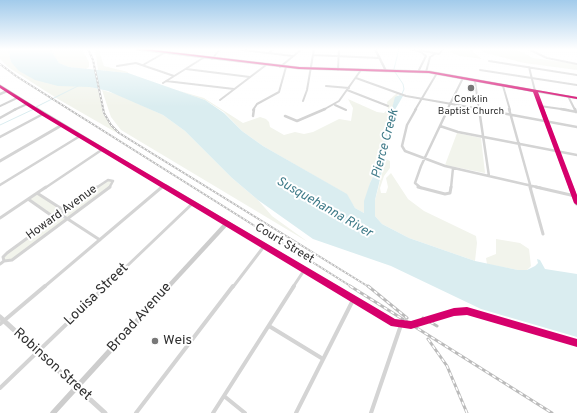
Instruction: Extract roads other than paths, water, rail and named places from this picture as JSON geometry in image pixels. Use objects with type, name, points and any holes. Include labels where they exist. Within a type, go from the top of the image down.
[{"type":"main road","points":[[302,68],[437,73],[577,98]]},
{"type":"main road","name":"Court Street","points":[[0,86],[43,114],[163,186],[227,222],[353,300],[390,321],[401,325]]},
{"type":"main road","points":[[535,91],[576,196],[577,203]]},
{"type":"main road","name":"Broad Avenue","points":[[53,413],[227,222]]},
{"type":"main road","points":[[401,325],[417,324],[454,312],[467,311],[577,343]]},
{"type":"street","points":[[152,68],[174,76]]},
{"type":"street","points":[[220,100],[262,68]]},
{"type":"street","points":[[253,116],[253,111],[256,104],[279,92],[286,68]]},
{"type":"street","points":[[418,72],[420,68]]},
{"type":"street","points":[[529,68],[535,91]]},
{"type":"street","points":[[537,68],[577,75]]},
{"type":"street","points":[[163,82],[186,69],[250,77]]},
{"type":"street","points":[[303,101],[307,92],[311,69]]},
{"type":"street","points":[[285,116],[297,121],[335,104],[348,89],[361,70]]},
{"type":"street","points":[[480,70],[577,85]]},
{"type":"street","points":[[437,73],[405,128],[402,146],[403,149],[425,159],[453,168],[576,196]]},
{"type":"street","points":[[356,78],[403,95],[577,127]]},
{"type":"street","points":[[453,168],[450,193],[445,194],[418,188],[415,184],[425,159],[463,78]]},
{"type":"street","points":[[166,80],[234,90]]},
{"type":"street","points":[[475,81],[489,176]]},
{"type":"street","points":[[326,86],[348,89],[388,106]]},
{"type":"street","points":[[504,86],[543,234]]},
{"type":"street","points":[[0,94],[7,91]]},
{"type":"street","points":[[568,96],[577,112]]},
{"type":"street","points":[[0,106],[18,98]]},
{"type":"street","points":[[0,118],[27,104]]},
{"type":"street","points":[[335,104],[346,110]]},
{"type":"street","points":[[540,106],[577,112]]},
{"type":"street","points":[[0,137],[43,114]]},
{"type":"street","points":[[0,161],[62,125]]},
{"type":"street","points":[[440,126],[483,137],[577,155]]},
{"type":"street","points":[[0,185],[80,136]]},
{"type":"street","points":[[0,218],[103,150]]},
{"type":"street","name":"Howard Avenue","points":[[108,180],[113,181],[110,187],[12,260],[2,263],[3,257],[6,253],[65,210],[104,182],[108,180]]},
{"type":"street","points":[[1,321],[163,186]]},
{"type":"street","points":[[37,193],[65,210]]},
{"type":"street","points":[[28,199],[55,218]]},
{"type":"street","name":"Louisa Street","points":[[0,388],[193,203]]},
{"type":"street","points":[[60,214],[100,240]]},
{"type":"street","points":[[136,413],[265,245]]},
{"type":"street","points":[[213,413],[305,269]]},
{"type":"street","points":[[296,413],[353,300]]},
{"type":"street","name":"Robinson Street","points":[[1,321],[38,352],[105,413]]},
{"type":"street","points":[[371,413],[400,332],[401,325]]},
{"type":"street","points":[[269,326],[323,359]]},
{"type":"street","points":[[224,396],[245,413]]},
{"type":"water","name":"Susquehanna River","points":[[17,68],[82,68],[128,73],[205,100],[224,113],[242,131],[263,146],[347,194],[355,208],[364,213],[364,201],[370,183],[379,164],[381,150],[395,97],[400,95],[403,96],[396,108],[386,144],[384,163],[375,200],[375,216],[382,224],[409,238],[475,261],[518,270],[527,270],[538,263],[537,259],[540,260],[545,269],[577,274],[577,337],[481,309],[391,266],[313,239],[258,200],[232,178],[185,131],[163,115],[108,91],[90,87],[58,86],[35,80]]},
{"type":"waterway","name":"Pierce Creek","points":[[395,72],[403,84],[404,89],[402,94]]},
{"type":"waterway","points":[[36,107],[78,86]]},
{"type":"waterway","points":[[0,125],[34,109]]},
{"type":"railway","points":[[6,68],[352,287]]},
{"type":"railway","points":[[95,68],[104,113],[111,125],[119,133],[369,287]]},
{"type":"railway","points":[[350,286],[552,413]]},
{"type":"railway","points":[[368,286],[407,318]]},
{"type":"railway","points":[[423,318],[437,326]]},
{"type":"railway","points":[[428,339],[447,366],[467,413]]},
{"type":"place","name":"Conklin Baptist Church","points":[[471,88]]},
{"type":"place","name":"Weis","points":[[155,341]]}]
